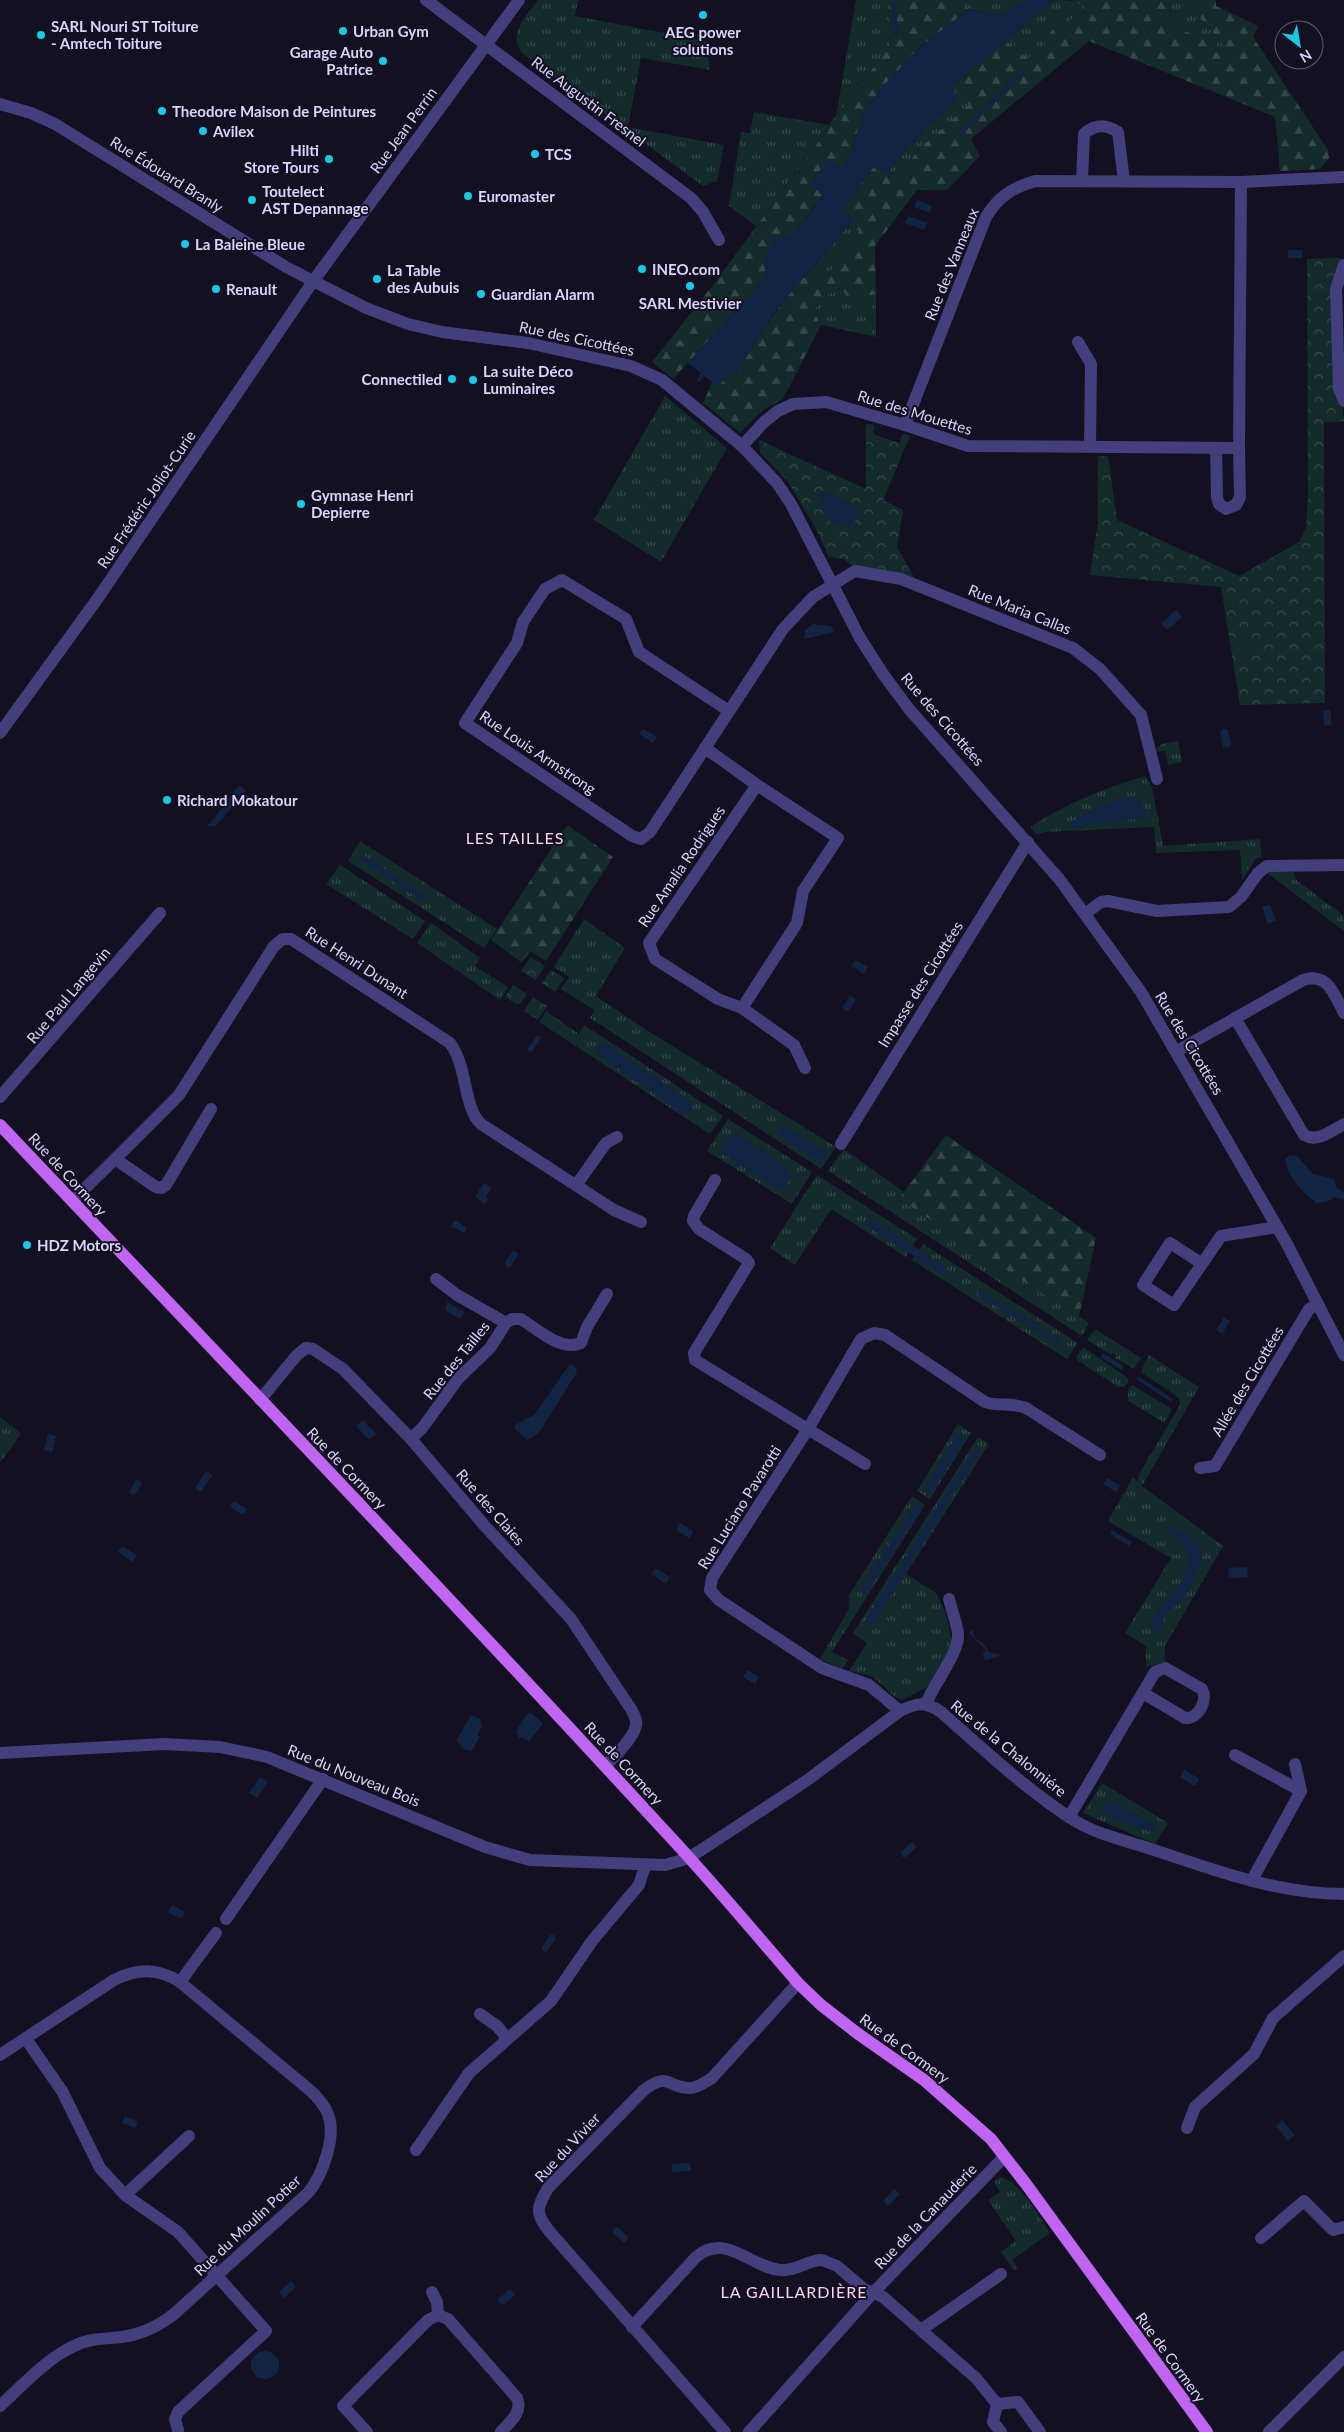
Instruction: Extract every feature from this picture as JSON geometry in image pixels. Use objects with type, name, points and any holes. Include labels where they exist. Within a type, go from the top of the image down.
[{"type":"main road","name":"Rue de Cormery","points":[[0,1125],[420,1566],[689,1858],[798,1983],[821,2005],[850,2028],[924,2080],[985,2134],[1208,2432]]},
{"type":"street","name":"Rue Augustin Fresnel","points":[[426,0],[692,198],[703,212],[719,240]]},
{"type":"street","name":"Rue Jean Perrin","points":[[314,280],[519,0]]},
{"type":"street","name":"Rue Édouard Branly","points":[[0,104],[31,113],[56,124],[265,255],[314,280]]},
{"type":"street","points":[[1082,180],[1084,134],[1091,128],[1102,126],[1111,127],[1118,132],[1121,139],[1124,180]]},
{"type":"street","name":"Rue des Vanneaux","points":[[905,425],[986,216],[994,204],[1017,186],[1034,181],[1241,182],[1344,176]]},
{"type":"street","points":[[1216,448],[1217,500],[1222,507],[1229,509],[1236,506],[1240,496],[1241,182]]},
{"type":"street","points":[[1344,266],[1336,289],[1339,389],[1344,401]]},
{"type":"street","name":"Rue des Cicottées","points":[[314,280],[366,308],[408,324],[442,332],[528,343],[646,371],[662,380],[742,446],[777,483],[791,504],[860,638],[908,709],[1028,842],[1086,913],[1141,992],[1177,1051],[1277,1227],[1344,1355]]},
{"type":"street","name":"Rue Frédéric Joliot-Curie","points":[[0,733],[98,598],[314,280]]},
{"type":"street","points":[[1078,342],[1091,364],[1090,446]]},
{"type":"street","name":"Rue des Mouettes","points":[[742,446],[764,422],[778,411],[793,404],[826,402],[968,446],[1240,448]]},
{"type":"street","name":"Rue Maria Callas","points":[[832,584],[855,571],[902,579],[1073,648],[1100,670],[1141,715],[1157,779]]},
{"type":"street","name":"Rue Louis Armstrong","points":[[729,711],[639,652],[626,619],[562,580],[545,589],[523,622],[517,643],[465,723],[632,836],[641,839],[650,832],[783,629],[813,597],[832,584]]},
{"type":"street","points":[[705,748],[756,785],[838,838],[803,891],[797,923],[742,1008]]},
{"type":"street","name":"Rue Amalia Rodrigues","points":[[756,785],[649,943],[655,959],[718,998],[742,1008],[794,1044],[805,1068]]},
{"type":"street","name":"Impasse des Cicottées","points":[[841,1144],[1028,842]]},
{"type":"street","points":[[1086,913],[1101,902],[1108,901],[1157,912],[1229,907],[1241,897],[1258,873],[1266,866],[1344,865]]},
{"type":"street","name":"Rue Paul Langevin","points":[[0,1097],[160,913]]},
{"type":"street","name":"Rue Henri Dunant","points":[[115,1159],[179,1095],[274,946],[284,939],[291,939],[445,1038],[460,1060],[476,1119],[614,1210],[641,1222]]},
{"type":"street","points":[[1177,1051],[1303,980],[1314,976],[1322,979],[1329,986],[1344,1013]]},
{"type":"street","points":[[1235,1018],[1304,1136],[1311,1140],[1318,1139],[1344,1124]]},
{"type":"street","points":[[72,1201],[115,1159],[138,1177],[161,1188],[166,1185],[211,1109]]},
{"type":"street","points":[[577,1184],[606,1143],[617,1137]]},
{"type":"street","points":[[715,1180],[694,1216],[694,1221],[699,1228],[746,1259],[749,1263],[694,1353],[695,1360],[865,1464]]},
{"type":"street","points":[[1201,1263],[1170,1243],[1143,1285],[1174,1305],[1221,1236],[1277,1227]]},
{"type":"street","name":"Rue des Tailles","points":[[436,1279],[466,1301],[506,1324]]},
{"type":"street","name":"Rue des Tailles","points":[[411,1440],[423,1427],[458,1379],[490,1348],[506,1324],[512,1319],[520,1319],[559,1343],[577,1345],[581,1343],[586,1327],[607,1294]]},
{"type":"street","name":"Allée des Cicottées","points":[[1200,1468],[1215,1466],[1309,1309],[1318,1304]]},
{"type":"street","name":"Rue Luciano Pavarotti","points":[[900,1711],[869,1685],[822,1668],[720,1600],[710,1590],[712,1578],[808,1429],[861,1339],[869,1335],[885,1335],[985,1402],[996,1405],[1015,1404],[1026,1408],[1100,1455]]},
{"type":"street","name":"Rue des Claies","points":[[260,1400],[302,1350],[306,1348],[314,1349],[348,1374],[411,1440],[484,1525],[571,1619],[631,1709],[636,1718],[634,1730],[612,1760],[605,1766]]},
{"type":"street","points":[[689,1858],[806,1781],[900,1711],[915,1704],[926,1704],[935,1683],[953,1654],[958,1642],[958,1634],[949,1599]]},
{"type":"street","points":[[1069,1817],[1155,1672],[1165,1668],[1202,1689],[1205,1694],[1204,1701],[1196,1716],[1185,1718],[1143,1693]]},
{"type":"street","name":"Rue de la Chalonniére","points":[[926,1704],[941,1712],[1069,1817],[1096,1831],[1252,1880],[1299,1891],[1343,1896]]},
{"type":"street","name":"Rue du Nouveau Bois","points":[[0,1753],[164,1744],[220,1747],[267,1757],[485,1847],[530,1860],[645,1866],[674,1864],[689,1858]]},
{"type":"street","points":[[1235,1755],[1301,1791]]},
{"type":"street","points":[[1252,1880],[1301,1791],[1295,1764]]},
{"type":"street","points":[[226,1919],[323,1779]]},
{"type":"street","points":[[416,2150],[469,2073],[551,2000],[592,1941],[639,1885],[645,1866]]},
{"type":"street","points":[[180,1982],[216,1933]]},
{"type":"street","points":[[1187,2128],[1195,2107],[1254,2054],[1273,2018],[1344,1956]]},
{"type":"street","name":"Rue du Moulin Potier","points":[[0,2055],[125,1975],[149,1970],[165,1974],[180,1982],[312,2092],[324,2107],[330,2122],[326,2154],[316,2183],[174,2314],[155,2326],[130,2335],[92,2340],[69,2348],[47,2363],[0,2406]]},
{"type":"street","name":"Rue du Vivier","points":[[725,2432],[538,2217],[539,2204],[548,2188],[644,2090],[655,2082],[665,2080],[689,2088],[699,2087],[712,2078],[798,1983]]},
{"type":"street","points":[[480,2014],[497,2026],[507,2038]]},
{"type":"street","points":[[26,2039],[62,2091],[100,2168],[125,2195],[172,2226],[218,2275],[266,2331],[178,2412],[175,2420],[178,2430]]},
{"type":"street","points":[[125,2195],[189,2136]]},
{"type":"street","name":"Rue de la Canauderie","points":[[749,2432],[872,2294],[1004,2157]]},
{"type":"street","points":[[1261,2238],[1304,2200],[1333,2230],[1344,2227]]},
{"type":"street","points":[[632,2327],[696,2257],[709,2249],[717,2247],[732,2250],[762,2264],[781,2270],[794,2269],[816,2260],[827,2261],[872,2294],[883,2297],[976,2378],[998,2404]]},
{"type":"street","points":[[921,2330],[1001,2274]]},
{"type":"street","points":[[432,2292],[438,2302],[438,2315]]},
{"type":"street","points":[[367,2432],[343,2406],[428,2320],[438,2315]]},
{"type":"street","points":[[438,2315],[448,2320],[517,2398],[519,2403],[516,2416],[501,2432]]},
{"type":"street","points":[[1268,2432],[1344,2357]]},
{"type":"street","points":[[998,2404],[1018,2402],[1040,2432]]},
{"type":"street","points":[[998,2404],[993,2422],[1001,2432]]},
{"type":"green space","points":[[538,0],[578,0],[575,16],[706,41],[710,70],[641,58],[628,127],[724,145],[717,181],[703,186],[522,53],[516,39],[517,32]]},
{"type":"green space","points":[[856,0],[888,0],[890,45],[756,226],[729,206],[741,132],[750,133],[754,112],[829,125],[836,116]]},
{"type":"green space","points":[[888,0],[955,0],[969,9],[920,47],[885,84],[863,113],[851,153],[842,169],[810,182],[823,195],[793,235],[765,258],[766,278],[673,379],[652,362],[713,285],[890,45]]},
{"type":"green space","points":[[955,0],[1027,0],[1000,15],[969,9]]},
{"type":"green space","points":[[1054,0],[1078,3],[1085,6],[1086,11],[1052,30],[1054,37],[1028,59],[1005,40]]},
{"type":"green space","points":[[1071,0],[1171,0],[1170,24],[1230,52],[1201,19],[1192,0],[1216,0],[1216,6],[1258,26],[1253,37],[1328,150],[1329,158],[1320,169],[1280,171],[1275,117],[1089,41],[971,139],[980,156],[947,190],[917,190],[875,246],[876,294],[849,299],[841,288],[825,296],[813,311],[821,325],[783,399],[762,411],[740,433],[703,403],[712,382],[720,384],[728,375],[737,372],[770,320],[808,273],[824,280],[859,232],[853,220],[842,210],[874,166],[887,173],[900,175],[919,149],[969,105],[951,87],[1005,40],[1028,59],[1053,37],[1050,34],[1052,30],[1086,11],[1085,6]]},
{"type":"green space","points":[[1171,0],[1192,0],[1201,19],[1231,53],[1170,24]]},
{"type":"green space","points":[[951,87],[970,105],[919,149],[900,175],[887,173],[924,129],[957,100]]},
{"type":"green space","points":[[853,220],[859,232],[824,280],[808,273]]},
{"type":"green space","points":[[1342,258],[1331,288],[1344,421],[1324,423],[1325,703],[1240,705],[1221,587],[1090,575],[1098,522],[1098,456],[1108,456],[1117,520],[1239,576],[1299,542],[1306,527],[1308,499],[1307,259]]},
{"type":"green space","points":[[841,288],[849,299],[876,294],[876,337],[821,325],[813,311],[825,296]]},
{"type":"green space","points":[[665,396],[727,448],[661,562],[594,520]]},
{"type":"green space","points":[[866,424],[875,425],[873,434],[899,443],[903,434],[910,436],[883,500],[903,510],[897,547],[915,579],[854,567],[844,559],[829,557],[816,529],[788,482],[760,453],[759,440],[866,489]]},
{"type":"green space","points":[[1248,629],[1253,655],[1242,657],[1237,631]]},
{"type":"green space","points":[[1178,741],[1182,762],[1168,765],[1165,751],[1156,752],[1154,750],[1162,744]]},
{"type":"green space","points":[[1145,776],[1152,787],[1163,846],[1260,839],[1262,858],[1256,858],[1242,880],[1240,850],[1156,853],[1154,827],[1045,832],[1037,835],[1030,827],[1086,797]]},
{"type":"green space","points":[[567,825],[613,857],[546,961],[530,951],[522,963],[491,940]]},
{"type":"green space","points":[[360,841],[497,929],[484,948],[348,861]]},
{"type":"green space","points":[[340,865],[425,921],[413,939],[326,884]]},
{"type":"green space","points":[[1266,872],[1294,872],[1295,879],[1344,916],[1344,931]]},
{"type":"green space","points":[[584,919],[625,948],[596,996],[648,1031],[836,1147],[821,1169],[590,1018],[594,1010],[561,989],[569,977],[554,967]]},
{"type":"green space","points":[[431,923],[480,958],[475,966],[508,987],[500,1000],[417,943]]},
{"type":"green space","points":[[531,957],[545,966],[536,980],[521,971]]},
{"type":"green space","points":[[551,970],[564,978],[555,992],[542,983]]},
{"type":"green space","points":[[513,985],[527,994],[520,1004],[516,1004],[505,997]]},
{"type":"green space","points":[[533,997],[547,1006],[538,1020],[524,1011]]},
{"type":"green space","points":[[546,1011],[579,1034],[584,1025],[723,1116],[710,1134],[539,1022]]},
{"type":"green space","points":[[728,1119],[812,1172],[792,1204],[707,1151]]},
{"type":"green space","points":[[946,1135],[1096,1238],[1079,1317],[899,1199]]},
{"type":"green space","points":[[844,1149],[904,1192],[899,1199],[1089,1323],[1082,1336],[828,1171]]},
{"type":"green space","points":[[817,1175],[917,1239],[906,1257],[831,1209],[795,1265],[770,1248]]},
{"type":"green space","points":[[923,1244],[1078,1343],[1067,1359],[912,1260]]},
{"type":"green space","points":[[1095,1329],[1141,1358],[1134,1369],[1115,1358],[1117,1355],[1113,1353],[1111,1355],[1087,1340]]},
{"type":"green space","points":[[1083,1347],[1128,1378],[1128,1383],[1123,1387],[1118,1387],[1077,1360],[1076,1357]]},
{"type":"green space","points":[[1149,1355],[1199,1387],[1142,1486],[1223,1546],[1165,1646],[1165,1663],[1146,1667],[1146,1646],[1125,1633],[1171,1558],[1108,1521],[1133,1477],[1138,1482],[1139,1474],[1180,1405],[1179,1399],[1175,1395],[1142,1373],[1142,1367]]},
{"type":"green space","points":[[1132,1385],[1172,1409],[1165,1423],[1128,1401],[1128,1390]]},
{"type":"green space","points":[[0,1417],[21,1434],[0,1463]]},
{"type":"green space","points":[[958,1424],[971,1433],[930,1499],[917,1491]]},
{"type":"green space","points":[[978,1437],[989,1444],[906,1574],[936,1593],[945,1611],[952,1640],[946,1659],[927,1687],[902,1700],[894,1696],[872,1676],[849,1671],[867,1643],[853,1633]]},
{"type":"green space","points":[[912,1496],[925,1505],[832,1652],[848,1660],[842,1669],[820,1659],[850,1607],[849,1595]]},
{"type":"green space","points":[[1102,1783],[1168,1823],[1155,1844],[1083,1813]]},
{"type":"green space","points":[[1000,2177],[1008,2180],[1022,2192],[1050,2233],[1012,2260],[1018,2268],[1014,2270],[1001,2252],[1016,2241],[988,2200],[1000,2192],[994,2182]]},
{"type":"water","points":[[1027,0],[1054,0],[951,87],[958,100],[924,129],[887,173],[873,167],[843,210],[853,220],[776,310],[737,372],[728,375],[720,384],[712,382],[688,363],[766,278],[765,258],[774,238],[793,235],[823,196],[810,183],[829,159],[842,169],[851,153],[863,113],[885,84],[920,47],[969,9],[1000,15]]},
{"type":"water","points":[[917,200],[932,206],[930,213],[914,207]]},
{"type":"water","points":[[908,216],[927,223],[924,230],[905,223]]},
{"type":"water","points":[[1288,250],[1302,250],[1302,258],[1288,258]]},
{"type":"water","points":[[823,490],[855,506],[858,514],[854,524],[838,526],[829,520],[819,495]]},
{"type":"water","points":[[1176,610],[1182,617],[1167,630],[1161,623]]},
{"type":"water","points":[[813,624],[831,626],[834,632],[804,639],[805,630]]},
{"type":"water","points":[[1323,710],[1331,710],[1331,725],[1324,725]]},
{"type":"water","points":[[1223,728],[1228,730],[1231,746],[1223,748],[1220,732]]},
{"type":"water","points":[[643,729],[657,737],[653,743],[639,734]]},
{"type":"water","points":[[239,785],[246,790],[216,826],[208,826]]},
{"type":"water","points":[[1132,796],[1142,803],[1145,816],[1142,818],[1066,828],[1085,814]]},
{"type":"water","points":[[362,854],[427,897],[428,902],[424,902],[358,858]]},
{"type":"water","points":[[1270,905],[1276,921],[1268,924],[1262,907]]},
{"type":"water","points":[[855,960],[868,967],[864,974],[851,966]]},
{"type":"water","points":[[850,995],[856,999],[848,1012],[842,1008]]},
{"type":"water","points":[[537,1035],[541,1038],[531,1053],[527,1050]]},
{"type":"water","points":[[604,1043],[687,1099],[693,1105],[692,1109],[688,1113],[679,1111],[598,1055],[597,1048]]},
{"type":"water","points":[[781,1124],[826,1152],[826,1158],[820,1163],[780,1136],[778,1129]]},
{"type":"water","points":[[733,1134],[738,1134],[788,1169],[792,1177],[785,1188],[779,1190],[721,1153],[724,1142]]},
{"type":"water","points":[[1290,1155],[1297,1156],[1313,1174],[1334,1179],[1337,1188],[1344,1193],[1344,1200],[1335,1197],[1326,1202],[1317,1203],[1311,1199],[1296,1184],[1289,1172],[1285,1159]]},
{"type":"water","points":[[484,1183],[492,1188],[486,1197],[488,1199],[485,1204],[475,1197]]},
{"type":"water","points":[[870,1217],[894,1235],[944,1265],[949,1272],[943,1275],[867,1226],[866,1219]]},
{"type":"water","points":[[455,1220],[467,1228],[464,1233],[451,1226]]},
{"type":"water","points":[[513,1250],[519,1254],[511,1266],[507,1268],[505,1262]]},
{"type":"water","points":[[983,1290],[990,1299],[996,1299],[1049,1335],[1060,1338],[1062,1347],[978,1295],[978,1292]]},
{"type":"water","points":[[447,1302],[465,1312],[460,1319],[445,1310]]},
{"type":"water","points":[[1224,1317],[1230,1321],[1222,1334],[1216,1330]]},
{"type":"water","points":[[1103,1353],[1124,1366],[1121,1370],[1100,1357]]},
{"type":"water","points":[[570,1364],[576,1368],[577,1372],[539,1433],[527,1440],[515,1429],[515,1425],[534,1415]]},
{"type":"water","points":[[1138,1376],[1173,1399],[1171,1402],[1136,1379]]},
{"type":"water","points":[[363,1420],[376,1434],[369,1440],[356,1426]]},
{"type":"water","points":[[48,1434],[56,1436],[52,1452],[44,1450]]},
{"type":"water","points":[[961,1434],[964,1441],[931,1494],[926,1494],[924,1489],[957,1435]]},
{"type":"water","points":[[977,1444],[981,1450],[879,1616],[872,1624],[867,1625],[866,1619]]},
{"type":"water","points":[[206,1471],[213,1475],[201,1492],[195,1488]]},
{"type":"water","points":[[1107,1478],[1120,1486],[1116,1492],[1103,1484]]},
{"type":"water","points":[[136,1480],[142,1484],[134,1496],[129,1492]]},
{"type":"water","points":[[234,1501],[247,1509],[243,1515],[230,1507]]},
{"type":"water","points":[[917,1502],[922,1508],[863,1598],[861,1592],[864,1583]]},
{"type":"water","points":[[680,1523],[693,1531],[689,1538],[676,1530]]},
{"type":"water","points":[[1170,1527],[1190,1537],[1199,1546],[1203,1556],[1189,1590],[1181,1602],[1166,1613],[1160,1631],[1156,1634],[1151,1625],[1154,1615],[1174,1592],[1183,1578],[1188,1564],[1184,1548],[1169,1531]]},
{"type":"water","points":[[1112,1530],[1132,1542],[1129,1546],[1110,1534]]},
{"type":"water","points":[[122,1546],[137,1555],[133,1562],[118,1552]]},
{"type":"water","points":[[1247,1567],[1248,1577],[1229,1578],[1228,1568]]},
{"type":"water","points":[[655,1568],[670,1577],[666,1584],[651,1574]]},
{"type":"water","points":[[972,1629],[974,1637],[985,1645],[989,1652],[1001,1655],[985,1661],[983,1654],[986,1650],[969,1633]]},
{"type":"water","points":[[748,1670],[759,1677],[755,1684],[743,1677]]},
{"type":"water","points":[[530,1712],[542,1722],[542,1725],[529,1741],[518,1737],[516,1731]]},
{"type":"water","points":[[471,1715],[480,1719],[482,1726],[477,1735],[480,1737],[471,1752],[461,1747],[457,1739]]},
{"type":"water","points":[[1184,1769],[1199,1779],[1195,1786],[1180,1777]]},
{"type":"water","points":[[260,1777],[268,1782],[257,1798],[249,1793]]},
{"type":"water","points":[[1111,1800],[1154,1825],[1155,1831],[1151,1832],[1108,1816],[1103,1809],[1107,1801]]},
{"type":"water","points":[[912,1842],[917,1847],[906,1857],[902,1857],[901,1852]]},
{"type":"water","points":[[172,1905],[185,1912],[182,1919],[168,1912]]},
{"type":"water","points":[[550,1935],[554,1935],[556,1939],[546,1953],[541,1948]]},
{"type":"water","points":[[125,2116],[138,2122],[135,2128],[122,2123]]},
{"type":"water","points":[[1282,2120],[1295,2135],[1288,2141],[1276,2126]]},
{"type":"water","points":[[690,2163],[691,2171],[672,2172],[672,2164]]},
{"type":"water","points":[[894,2189],[900,2194],[888,2206],[883,2201]]},
{"type":"water","points":[[618,2227],[629,2238],[624,2243],[613,2233],[614,2228]]},
{"type":"water","points":[[291,2281],[296,2287],[284,2298],[279,2292]]},
{"type":"water","points":[[510,2289],[515,2295],[503,2305],[499,2303],[498,2299]]},
{"type":"water","points":[[265,2351],[275,2355],[279,2365],[275,2375],[265,2379],[255,2375],[251,2365],[255,2355]]},
{"type":"waterway","points":[[894,0],[896,35]]},
{"type":"waterway","points":[[962,137],[964,130],[1025,70]]},
{"type":"waterway","points":[[699,380],[704,371]]},
{"type":"place","name":"AEG power solutions","points":[[703,15]]},
{"type":"place","name":"Urban Gym","points":[[343,31]]},
{"type":"place","name":"SARL Nouri ST Toiture - Amtech Toiture","points":[[41,35]]},
{"type":"place","name":"Garage Auto Patrice","points":[[383,61]]},
{"type":"place","name":"Theodore Maison de Peintures","points":[[162,111]]},
{"type":"place","name":"Avilex","points":[[203,131]]},
{"type":"place","name":"TCS","points":[[535,154]]},
{"type":"place","name":"Hilti Store Tours","points":[[329,159]]},
{"type":"place","name":"Euromaster","points":[[468,196]]},
{"type":"place","name":"Toutelect AST Depannage","points":[[252,200]]},
{"type":"place","name":"La Baleine Bleue","points":[[185,244]]},
{"type":"place","name":"INEO.com","points":[[642,269]]},
{"type":"place","name":"La Table des Aubuis","points":[[377,279]]},
{"type":"place","name":"SARL Mestivier","points":[[690,286]]},
{"type":"place","name":"Renault","points":[[216,289]]},
{"type":"place","name":"Guardian Alarm","points":[[481,294]]},
{"type":"place","name":"Connectiled","points":[[452,379]]},
{"type":"place","name":"La suite Déco Luminaires","points":[[473,380]]},
{"type":"place","name":"Gymnase Henri Depierre","points":[[301,504]]},
{"type":"place","name":"Richard Mokatour","points":[[167,800]]},
{"type":"place","name":"HDZ Motors","points":[[27,1245]]},
{"type":"district","name":"LES TAILLES","points":[[515,837]]},
{"type":"district","name":"LA GAILLARDIÈRE","points":[[794,2291]]}]
